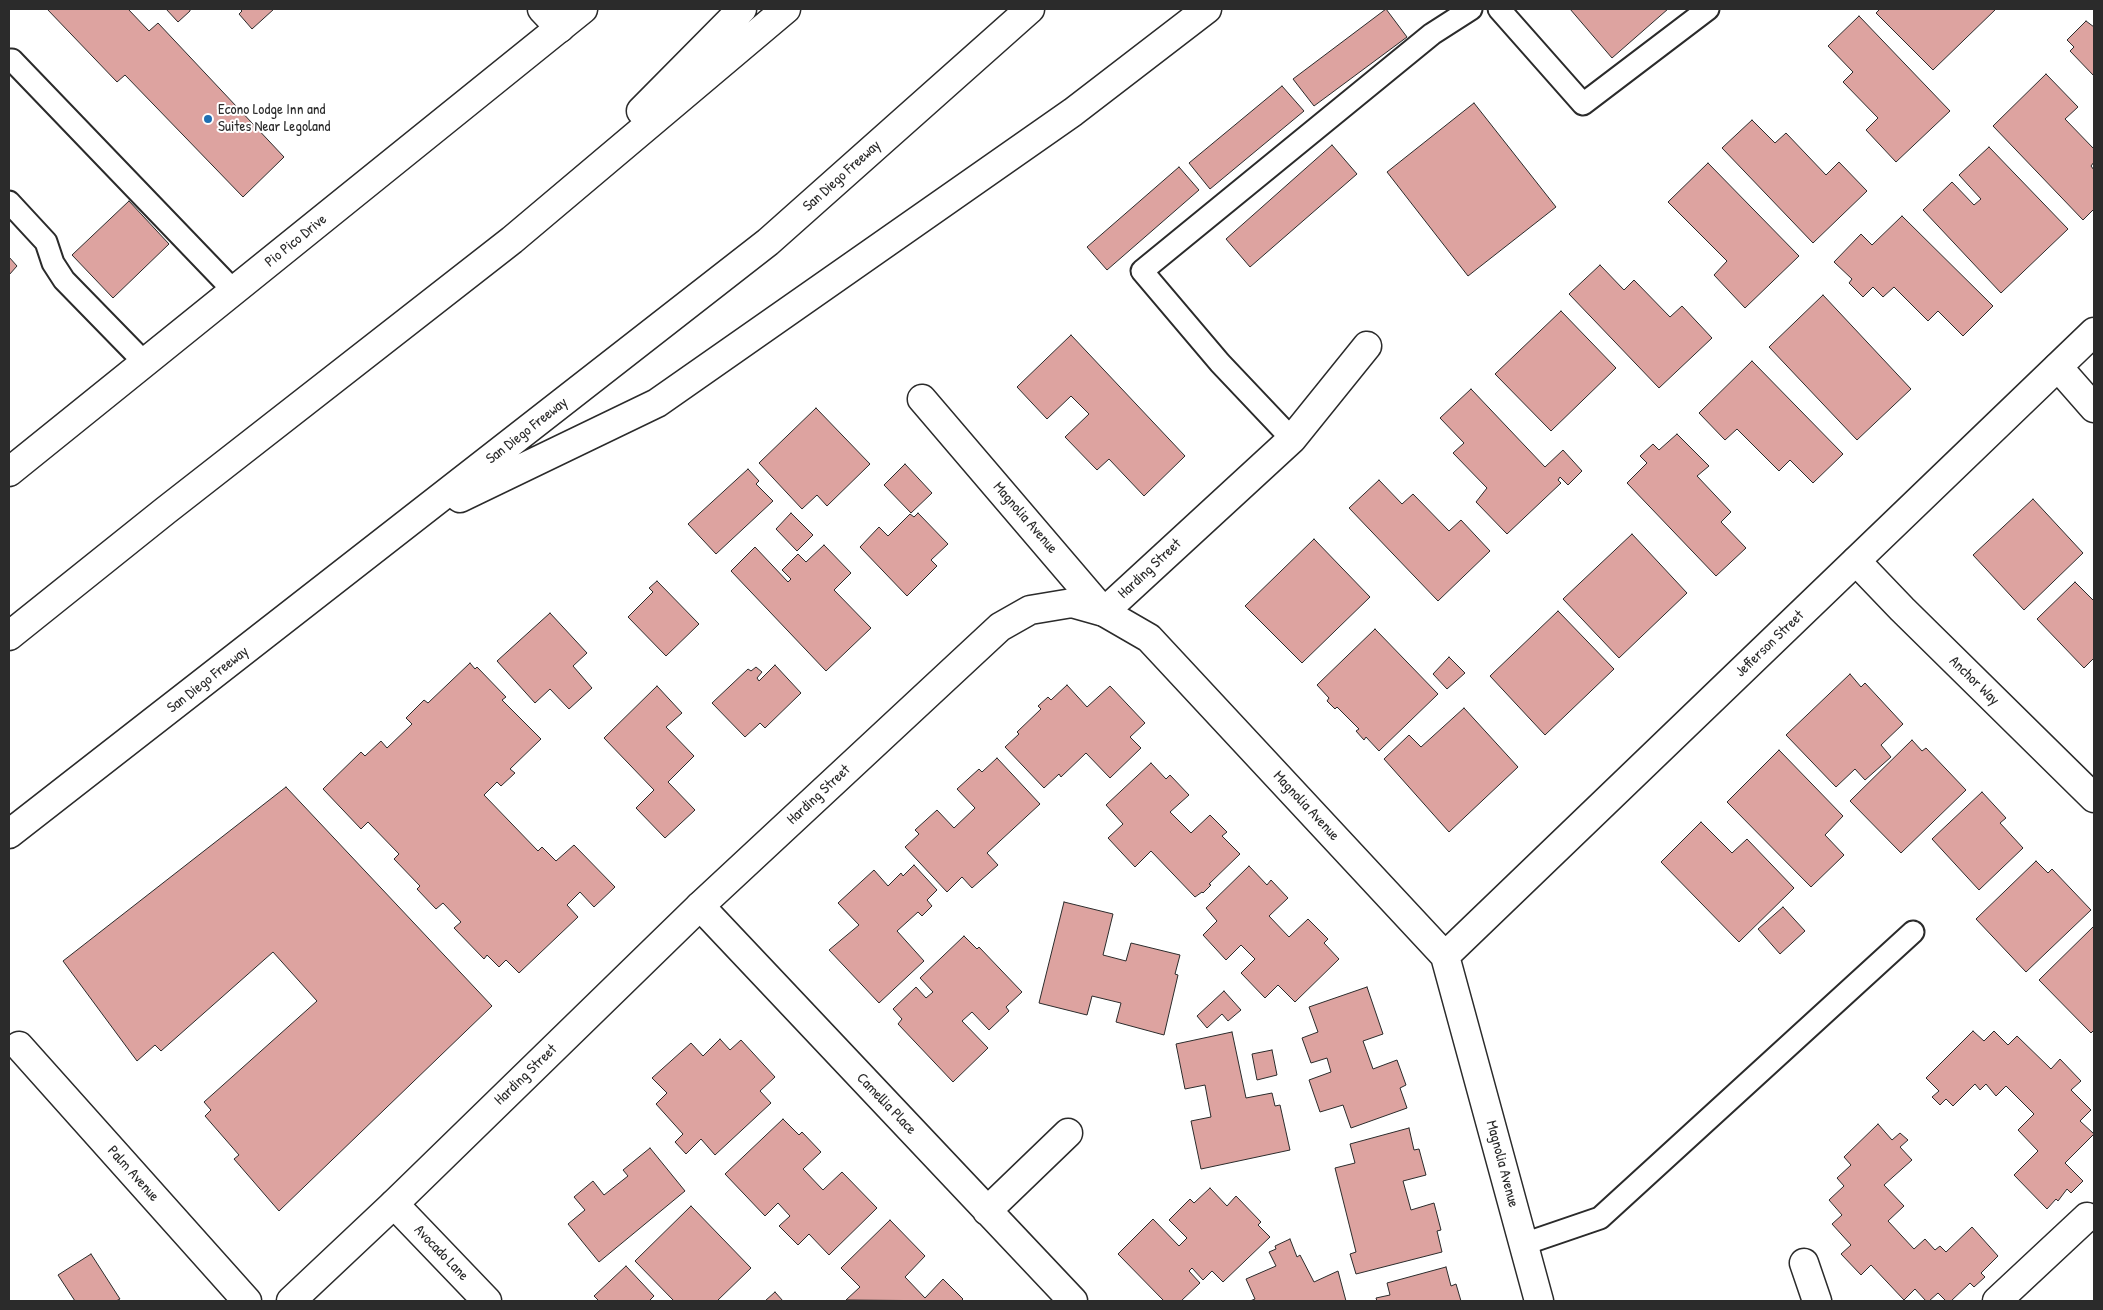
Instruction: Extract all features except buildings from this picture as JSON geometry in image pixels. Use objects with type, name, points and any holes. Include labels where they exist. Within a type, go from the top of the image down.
[{"type":"main road","name":"Pio Pico Drive","points":[[9,472],[234,291],[551,18],[583,9]]},
{"type":"main road","points":[[512,240],[742,9]]},
{"type":"main road","points":[[9,636],[512,240],[786,9]]},
{"type":"main road","name":"San Diego Freeway","points":[[9,834],[412,522],[768,242],[1030,9]]},
{"type":"main road","points":[[412,522],[657,403],[1073,112],[1207,9]]},
{"type":"main road","name":"Jefferson Street","points":[[1446,956],[2094,332]]},
{"type":"main road","name":"Harding Street","points":[[290,1301],[394,1204],[700,906],[1000,627],[1030,610],[1072,603],[1104,612],[1292,439],[1367,346]]},
{"type":"main road","points":[[2058,367],[2094,408]]},
{"type":"main road","name":"Magnolia Avenue","points":[[922,399],[1104,612],[1149,638],[1446,956],[1539,1301]]},
{"type":"main road","name":"Anchor Way","points":[[1856,562],[2094,798]]},
{"type":"main road","name":"Camellia Place","points":[[700,906],[1072,1301]]},
{"type":"main road","name":"Palm Avenue","points":[[14,1048],[247,1301]]},
{"type":"main road","points":[[987,1211],[1068,1133]]},
{"type":"main road","name":"Avocado Lane","points":[[394,1204],[487,1301]]},
{"type":"main road","points":[[1997,1301],[2087,1217]]},
{"type":"main road","points":[[1804,1263],[1817,1301]]},
{"type":"lane","points":[[1292,439],[1220,363],[1142,271],[1432,34],[1471,9]]},
{"type":"lane","points":[[1500,9],[1583,104],[1708,9]]},
{"type":"lane","points":[[9,60],[12,60],[234,291]]},
{"type":"lane","points":[[9,202],[46,242],[54,263],[64,280],[145,362]]},
{"type":"lane","points":[[1524,1244],[1600,1218],[1913,932]]},
{"type":"place","name":"Econo Lodge Inn and Suites Near Legoland","points":[[208,119]]}]
